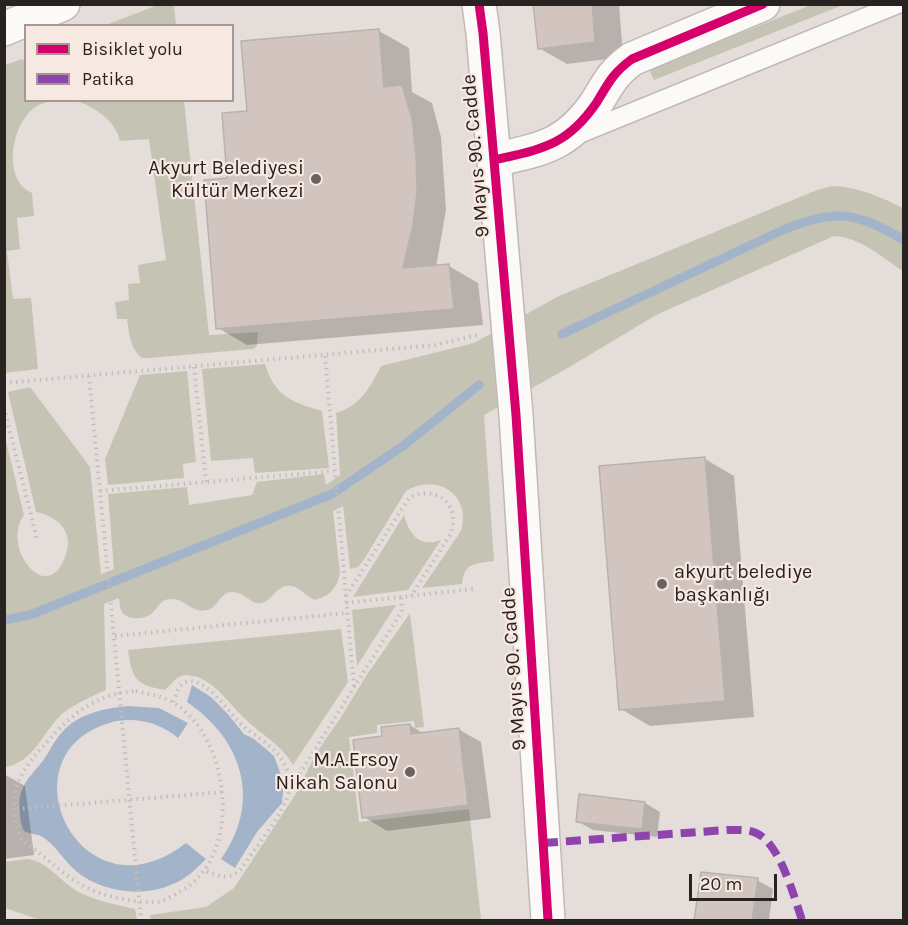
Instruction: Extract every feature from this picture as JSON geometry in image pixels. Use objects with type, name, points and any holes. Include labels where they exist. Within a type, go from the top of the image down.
[{"type":"street","points":[[4,29],[63,4]]},
{"type":"street","name":"9 Mayıs 90. Cadde","points":[[479,4],[516,415],[548,921]]},
{"type":"street","points":[[494,160],[541,149],[558,142],[573,131],[582,122],[617,69],[632,58],[763,4]]},
{"type":"lane","points":[[558,142],[898,4]]},
{"type":"path","points":[[4,383],[445,344],[476,336],[507,313]]},
{"type":"path","points":[[326,356],[334,473],[354,687]]},
{"type":"path","points":[[194,367],[206,482]]},
{"type":"path","points":[[89,376],[141,921]]},
{"type":"path","points":[[4,408],[37,539]]},
{"type":"path","points":[[100,491],[334,473]]},
{"type":"path","points":[[346,601],[404,506],[410,498],[426,492],[447,502],[454,517],[454,525],[411,596]]},
{"type":"path","points":[[346,601],[473,589]]},
{"type":"path","points":[[205,871],[226,877],[234,876],[241,868],[281,810],[290,789],[402,611],[401,597]]},
{"type":"path","points":[[115,636],[347,613]]},
{"type":"path","points":[[173,702],[185,681],[191,681],[207,689],[243,726],[282,759],[286,767],[290,789]]},
{"type":"path","points":[[120,692],[145,693],[173,702],[202,728],[212,751],[223,792],[220,832],[213,855],[205,871],[190,886],[156,902],[109,895],[88,888],[22,841],[18,833],[13,803],[17,784],[26,766],[60,726],[89,705],[120,692]]},
{"type":"path","points":[[17,809],[223,792]]},
{"type":"shaded area","points":[[160,4],[174,5],[176,24],[109,24]]},
{"type":"shaded area","points":[[811,5],[843,5],[654,80],[649,69]]},
{"type":"shaded area","points":[[24,60],[24,102],[48,102],[36,107],[26,116],[15,139],[13,165],[16,177],[32,193],[34,216],[17,218],[20,249],[7,251],[13,299],[31,298],[38,369],[5,373],[5,65]]},
{"type":"shaded area","points":[[78,102],[184,102],[209,335],[258,332],[257,346],[253,349],[148,358],[142,358],[135,350],[127,319],[117,319],[115,302],[129,300],[128,284],[140,283],[138,265],[166,260],[149,139],[120,141],[109,121],[90,107]]},
{"type":"shaded area","points":[[833,186],[869,193],[903,208],[903,271],[862,244],[834,236],[656,315],[484,415],[494,561],[472,565],[465,572],[462,584],[422,588],[461,531],[462,507],[450,491],[430,484],[406,491],[363,561],[358,567],[350,569],[343,506],[333,511],[340,573],[332,591],[320,598],[315,600],[298,588],[287,586],[261,603],[254,602],[241,594],[228,593],[211,609],[202,611],[181,601],[168,599],[148,616],[136,618],[124,615],[119,598],[104,604],[106,690],[63,713],[31,753],[15,764],[5,767],[4,433],[24,515],[18,528],[18,543],[22,556],[30,568],[39,575],[49,576],[58,569],[68,546],[68,538],[62,526],[51,517],[36,512],[8,392],[30,387],[90,467],[101,574],[114,569],[108,494],[187,487],[189,505],[252,495],[257,482],[324,474],[326,485],[340,475],[336,413],[358,401],[373,382],[381,366],[474,343],[559,296],[817,190]]},
{"type":"shaded area","points":[[265,364],[274,384],[286,397],[322,411],[329,468],[255,473],[253,458],[211,461],[202,369]]},
{"type":"shaded area","points":[[187,371],[196,462],[183,464],[184,478],[108,485],[105,459],[140,375]]},
{"type":"shaded area","points":[[404,515],[416,538],[427,542],[441,540],[408,590],[353,597]]},
{"type":"shaded area","points":[[396,605],[357,666],[352,610]]},
{"type":"shaded area","points":[[410,613],[424,727],[415,728],[414,721],[377,725],[377,733],[349,737],[359,822],[469,809],[481,920],[151,920],[150,915],[206,907],[234,888],[297,792],[315,755]]},
{"type":"shaded area","points":[[341,629],[348,682],[293,765],[276,745],[243,717],[208,682],[184,675],[177,678],[165,690],[148,686],[137,679],[134,674],[128,650]]},
{"type":"shaded area","points":[[27,859],[40,863],[77,891],[105,902],[135,909],[137,920],[40,920],[5,908],[5,862]]},
{"type":"water","points":[[192,685],[211,697],[244,734],[254,739],[274,756],[284,783],[282,803],[257,832],[235,868],[221,859],[234,837],[241,816],[243,794],[240,773],[233,753],[222,735],[206,717],[187,702]]},
{"type":"water","points":[[128,706],[159,708],[188,723],[178,738],[154,724],[127,720],[109,723],[77,741],[60,767],[58,797],[67,826],[87,850],[114,863],[148,863],[186,843],[206,859],[178,882],[149,891],[123,891],[87,879],[77,872],[46,839],[24,831],[20,818],[19,802],[23,786],[63,731],[70,724],[87,715]]},
{"type":"building","points":[[533,4],[592,4],[595,42],[538,49]]},
{"type":"building","name":"Akyurt Belediyesi Kültür Merkezi","points":[[379,29],[384,87],[402,85],[412,119],[416,156],[417,192],[413,225],[403,268],[449,264],[454,309],[216,329],[204,180],[227,178],[222,113],[247,111],[241,41]]},
{"type":"building","name":"akyurt belediye başkanlığı","points":[[705,457],[725,701],[619,710],[599,466]]},
{"type":"building","name":"M.A.Ersoy Nikah Salonu","points":[[410,724],[411,734],[459,728],[468,805],[362,818],[353,740],[382,736],[381,727]]},
{"type":"building","points":[[579,794],[645,802],[642,829],[576,822]]},
{"type":"building","points":[[701,872],[758,878],[752,921],[694,921]]},
{"type":"waterway","points":[[562,334],[801,223],[831,216],[845,216],[871,223],[904,240]]},
{"type":"waterway","points":[[4,620],[30,615],[332,494],[403,446],[479,385]]},
{"type":"marked path","points":[[543,843],[727,830],[753,832],[765,839],[779,859],[802,920]]},
{"type":"cycle path","points":[[479,4],[516,415],[548,920]]},
{"type":"cycle path","points":[[494,160],[540,148],[564,137],[586,117],[612,78],[632,59],[763,4]]},
{"type":"place","name":"Akyurt Belediyesi Kültür Merkezi","points":[[316,179]]},
{"type":"place","name":"akyurt belediye başkanlığı","points":[[662,584]]},
{"type":"place","name":"M.A.Ersoy Nikah Salonu","points":[[410,772]]}]
